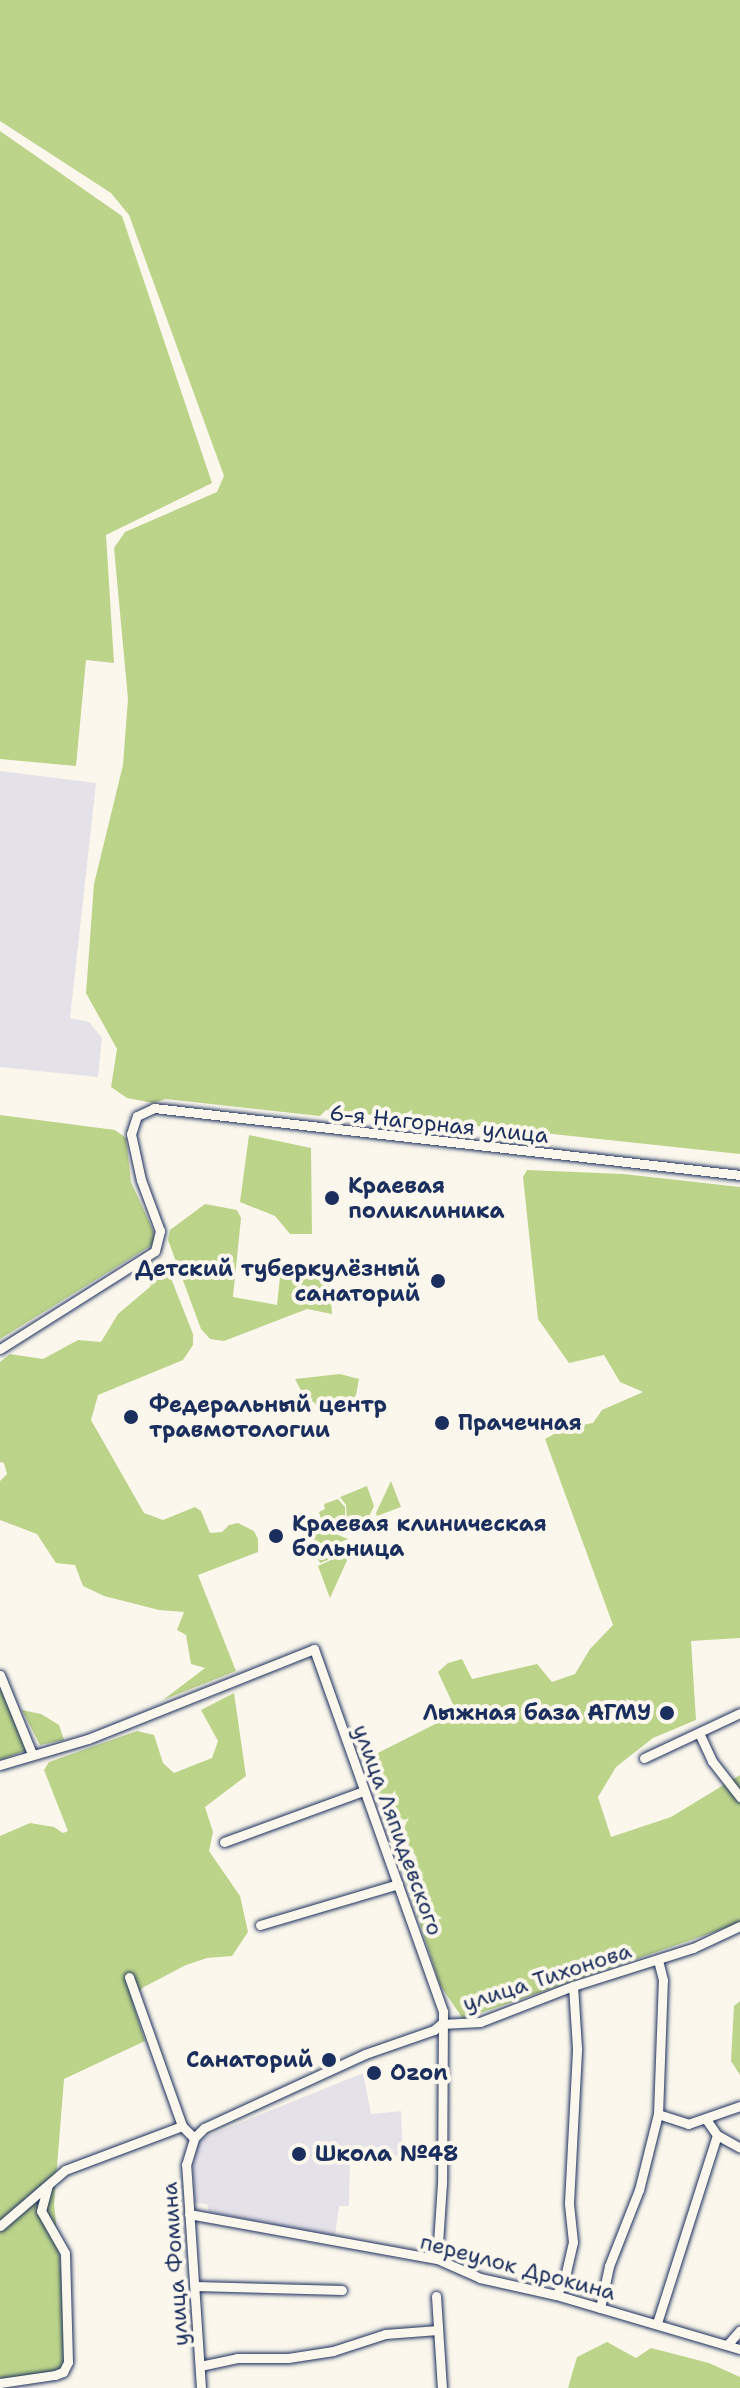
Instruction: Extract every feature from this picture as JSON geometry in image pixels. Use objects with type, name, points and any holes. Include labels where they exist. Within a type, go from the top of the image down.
[{"type":"street","name":"6-я Нагорная улица","points":[[0,1349],[155,1251],[160,1231],[141,1180],[131,1134],[137,1116],[154,1108],[740,1175]]},
{"type":"street","name":"улица Ляпидевского","points":[[32,1754],[88,1739],[314,1649],[443,2011],[442,2183],[437,2259]]},
{"type":"street","points":[[0,1675],[32,1754],[0,1765]]},
{"type":"street","points":[[644,1758],[700,1735],[709,1725],[740,1713]]},
{"type":"street","points":[[700,1735],[712,1761],[740,1797]]},
{"type":"street","points":[[224,1842],[363,1791]]},
{"type":"street","points":[[260,1925],[398,1884]]},
{"type":"street","name":"улица Тихонова","points":[[194,2138],[213,2120],[365,2054],[434,2030],[441,2024],[468,2025],[573,1986],[658,1960],[739,1925]]},
{"type":"street","points":[[600,2308],[612,2255],[639,2190],[658,2114],[663,1980],[658,1960]]},
{"type":"street","points":[[129,1977],[182,2126],[194,2138]]},
{"type":"street","points":[[556,2295],[564,2281],[573,2242],[569,2203],[577,2048],[573,1986]]},
{"type":"street","points":[[658,2114],[681,2124],[706,2119],[740,2106]]},
{"type":"street","points":[[706,2119],[717,2135],[740,2148]]},
{"type":"street","points":[[0,2226],[48,2185],[83,2161],[182,2126]]},
{"type":"street","points":[[657,2323],[717,2135]]},
{"type":"street","name":"улица Фомина","points":[[194,2138],[186,2165],[201,2388]]},
{"type":"street","points":[[7,2385],[63,2372],[68,2362],[65,2253],[41,2211],[48,2185]]},
{"type":"street","name":"переулок Дрокина","points":[[189,2214],[437,2259],[480,2278],[556,2295],[740,2349]]},
{"type":"street","points":[[195,2286],[342,2290]]},
{"type":"street","points":[[436,2296],[442,2388]]},
{"type":"street","points":[[200,2366],[237,2358],[288,2358],[333,2351],[385,2334],[438,2330]]},
{"type":"street","points":[[728,2344],[740,2330]]},
{"type":"shaded area","points":[[0,771],[96,783],[70,1018],[89,1022],[102,1038],[98,1077],[0,1067]]},
{"type":"shaded area","name":"Школа №48","points":[[363,2073],[371,2114],[401,2111],[403,2155],[350,2158],[349,2206],[339,2206],[335,2236],[209,2212],[207,2204],[195,2203],[193,2168],[197,2146],[203,2138]]},
{"type":"green space","points":[[0,0],[740,0],[740,1154],[326,1110],[320,1116],[166,1099],[153,1103],[127,1098],[111,1087],[117,1049],[86,993],[94,884],[123,765],[128,699],[114,548],[125,532],[217,492],[224,476],[129,215],[111,193],[0,121]]},
{"type":"green space","points":[[0,131],[122,216],[212,483],[106,535],[114,663],[86,660],[76,766],[0,759]]},
{"type":"green space","points":[[0,1115],[115,1130],[126,1138],[131,1182],[153,1230],[155,1243],[0,1339]]},
{"type":"green space","points":[[249,1135],[311,1148],[312,1234],[290,1234],[275,1216],[240,1202]]},
{"type":"green space","points":[[527,1170],[623,1174],[740,1187],[740,1638],[691,1641],[696,1720],[653,1738],[616,1767],[598,1797],[611,1837],[671,1817],[740,1775],[740,1923],[463,2019],[440,1985],[366,1759],[457,1713],[438,1672],[448,1663],[462,1659],[472,1679],[537,1664],[552,1682],[575,1674],[590,1649],[613,1625],[545,1439],[565,1428],[593,1423],[602,1410],[643,1392],[620,1382],[604,1355],[569,1363],[538,1319],[523,1177]]},
{"type":"green space","points":[[205,1204],[237,1210],[241,1218],[233,1297],[277,1305],[281,1267],[287,1264],[329,1270],[332,1314],[307,1309],[224,1341],[210,1339],[201,1329],[168,1240],[170,1230]]},
{"type":"green space","points":[[150,1261],[167,1268],[193,1334],[193,1345],[183,1360],[98,1395],[91,1420],[144,1513],[163,1520],[195,1507],[201,1511],[210,1533],[222,1532],[229,1525],[238,1523],[254,1531],[258,1539],[258,1552],[198,1575],[236,1671],[163,1700],[205,1668],[191,1664],[186,1635],[177,1630],[184,1612],[159,1610],[104,1596],[83,1586],[75,1565],[56,1563],[37,1534],[0,1520],[0,1481],[7,1474],[4,1463],[0,1462],[0,1362],[10,1354],[43,1359],[78,1340],[101,1342],[118,1314],[151,1286],[143,1268]]},
{"type":"green space","points":[[340,1374],[359,1379],[356,1395],[340,1413],[319,1414],[315,1403],[304,1396],[295,1379]]},
{"type":"green space","points":[[391,1481],[401,1507],[377,1516],[376,1513]]},
{"type":"green space","points":[[367,1486],[374,1506],[366,1523],[353,1532],[347,1523],[346,1505],[340,1497]]},
{"type":"green space","points":[[338,1499],[345,1507],[345,1520],[351,1533],[321,1519],[319,1512],[325,1509],[324,1504]]},
{"type":"green space","points":[[319,1527],[348,1539],[336,1544],[328,1560],[320,1563],[306,1533]]},
{"type":"green space","points":[[349,1541],[349,1556],[330,1598],[318,1566],[331,1560],[340,1544]]},
{"type":"green space","points":[[0,1685],[27,1750],[0,1760]]},
{"type":"green space","points":[[234,1693],[246,1776],[205,1807],[213,1832],[209,1851],[240,1896],[248,1932],[232,1956],[207,1958],[186,1965],[142,1988],[133,2003],[145,2041],[64,2079],[54,2204],[71,2362],[50,2379],[0,2381],[0,1836],[30,1823],[54,1827],[63,1833],[68,1831],[44,1770],[49,1762],[137,1731],[154,1735],[163,1763],[174,1773],[212,1758],[218,1741],[201,1710]]},
{"type":"green space","points":[[22,1710],[41,1714],[59,1725],[64,1740],[40,1745]]},
{"type":"green space","points":[[740,2001],[740,2075],[731,2061],[734,2006]]},
{"type":"green space","points":[[607,2342],[636,2358],[651,2348],[709,2363],[740,2377],[740,2388],[568,2388],[577,2357]]},
{"type":"place","name":"Краевая поликлиника","points":[[332,1198]]},
{"type":"place","name":"Детский туберкулёзный санаторий","points":[[438,1281]]},
{"type":"place","name":"Федеральный центр травмотологии","points":[[131,1417]]},
{"type":"place","name":"Прачечная","points":[[442,1423]]},
{"type":"place","name":"Краевая клиническая больница","points":[[276,1536]]},
{"type":"place","name":"Лыжная база АГМУ","points":[[667,1713]]},
{"type":"place","name":"Санаторий","points":[[329,2060]]},
{"type":"place","name":"Ozon","points":[[374,2073]]},
{"type":"place","name":"Школа №48","points":[[299,2154]]}]
